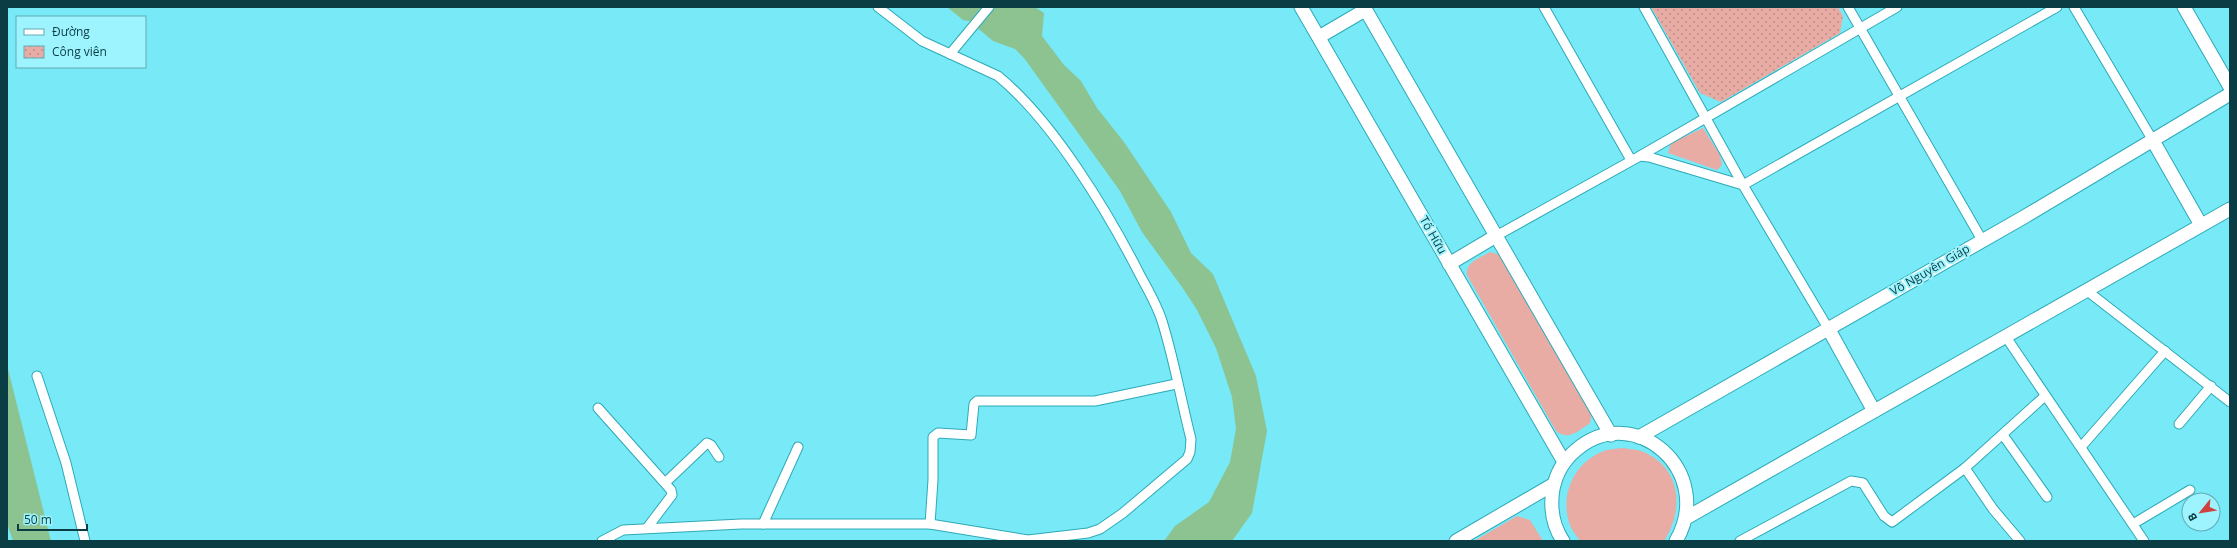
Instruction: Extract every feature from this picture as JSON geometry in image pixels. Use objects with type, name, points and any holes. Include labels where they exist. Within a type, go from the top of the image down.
[{"type":"street","points":[[602,541],[623,530],[763,524],[930,524],[1028,540],[1088,533],[1100,528],[1123,513],[1187,459],[1190,452],[1191,439],[1176,384],[1162,321],[1123,244],[1063,150],[1023,99],[998,76],[922,41],[878,7]]},
{"type":"street","points":[[950,54],[965,34],[989,7]]},
{"type":"street","name":"Tố Hữu","points":[[1301,7],[1564,462]]},
{"type":"street","points":[[1544,7],[1631,160]]},
{"type":"street","points":[[1644,7],[1743,185],[1828,328],[1874,411]]},
{"type":"street","points":[[1848,7],[1982,240]]},
{"type":"street","points":[[1449,264],[1496,236],[1640,156],[1897,7]]},
{"type":"street","points":[[1640,156],[1649,157],[1743,185],[2057,7]]},
{"type":"street","points":[[2074,7],[2201,225]]},
{"type":"street","points":[[2184,7],[2230,87]]},
{"type":"street","points":[[1319,37],[1366,8],[1611,435]]},
{"type":"street","name":"Võ Nguyên Giáp","points":[[1639,437],[1982,240],[2152,139],[2227,99]]},
{"type":"street","points":[[1686,518],[2230,208]]},
{"type":"street","points":[[2086,290],[2230,402]]},
{"type":"street","points":[[2006,337],[2144,541]]},
{"type":"street","points":[[2081,446],[2165,351]]},
{"type":"street","points":[[37,376],[66,463],[85,541]]},
{"type":"street","points":[[930,524],[933,480],[932,437],[938,433],[971,435],[975,402],[1094,401],[1176,384]]},
{"type":"street","points":[[2179,424],[2210,386]]},
{"type":"street","points":[[1740,541],[1851,481],[1863,483],[1884,516],[1892,522],[1965,468],[2003,436],[2045,396]]},
{"type":"street","points":[[598,408],[666,482],[671,490],[672,495],[647,528]]},
{"type":"street","points":[[1563,541],[1555,524],[1552,511],[1554,484],[1564,462],[1585,444],[1611,435],[1639,437],[1661,449],[1678,468],[1687,492],[1686,518],[1676,541]]},
{"type":"street","points":[[2003,436],[2047,497]]},
{"type":"street","points":[[666,482],[707,444],[711,445],[719,457]]},
{"type":"street","points":[[763,524],[798,447]]},
{"type":"street","points":[[1965,468],[1993,509],[2020,541]]},
{"type":"street","points":[[1456,541],[1554,484]]},
{"type":"street","points":[[2133,524],[2190,490]]},
{"type":"green space","points":[[1651,7],[1838,7],[1843,16],[1840,33],[1721,102],[1700,93]]},
{"type":"green space","points":[[1703,128],[1720,155],[1722,165],[1717,170],[1668,153],[1671,143]]},
{"type":"green space","points":[[1490,252],[1500,255],[1592,413],[1590,423],[1573,434],[1565,435],[1556,431],[1467,275],[1468,267],[1471,264],[1478,258]]},
{"type":"green space","points":[[1622,448],[1641,451],[1654,458],[1664,467],[1671,478],[1675,490],[1676,502],[1675,516],[1671,529],[1664,541],[1580,541],[1571,527],[1567,514],[1566,503],[1572,481],[1584,463],[1593,456],[1606,450]]},
{"type":"green space","points":[[1517,516],[1530,520],[1543,541],[1474,541]]},
{"type":"shaded area","points":[[947,7],[1035,7],[1044,13],[1042,36],[1064,65],[1081,81],[1097,108],[1124,142],[1171,212],[1191,253],[1213,274],[1256,376],[1267,431],[1252,513],[1232,541],[1164,541],[1175,526],[1209,502],[1230,462],[1236,429],[1232,397],[1216,348],[1197,310],[1142,232],[1120,191],[1024,58],[1015,49],[993,41],[969,21],[963,20]]},
{"type":"shaded area","points":[[7,365],[51,541],[13,541],[7,523]]}]
